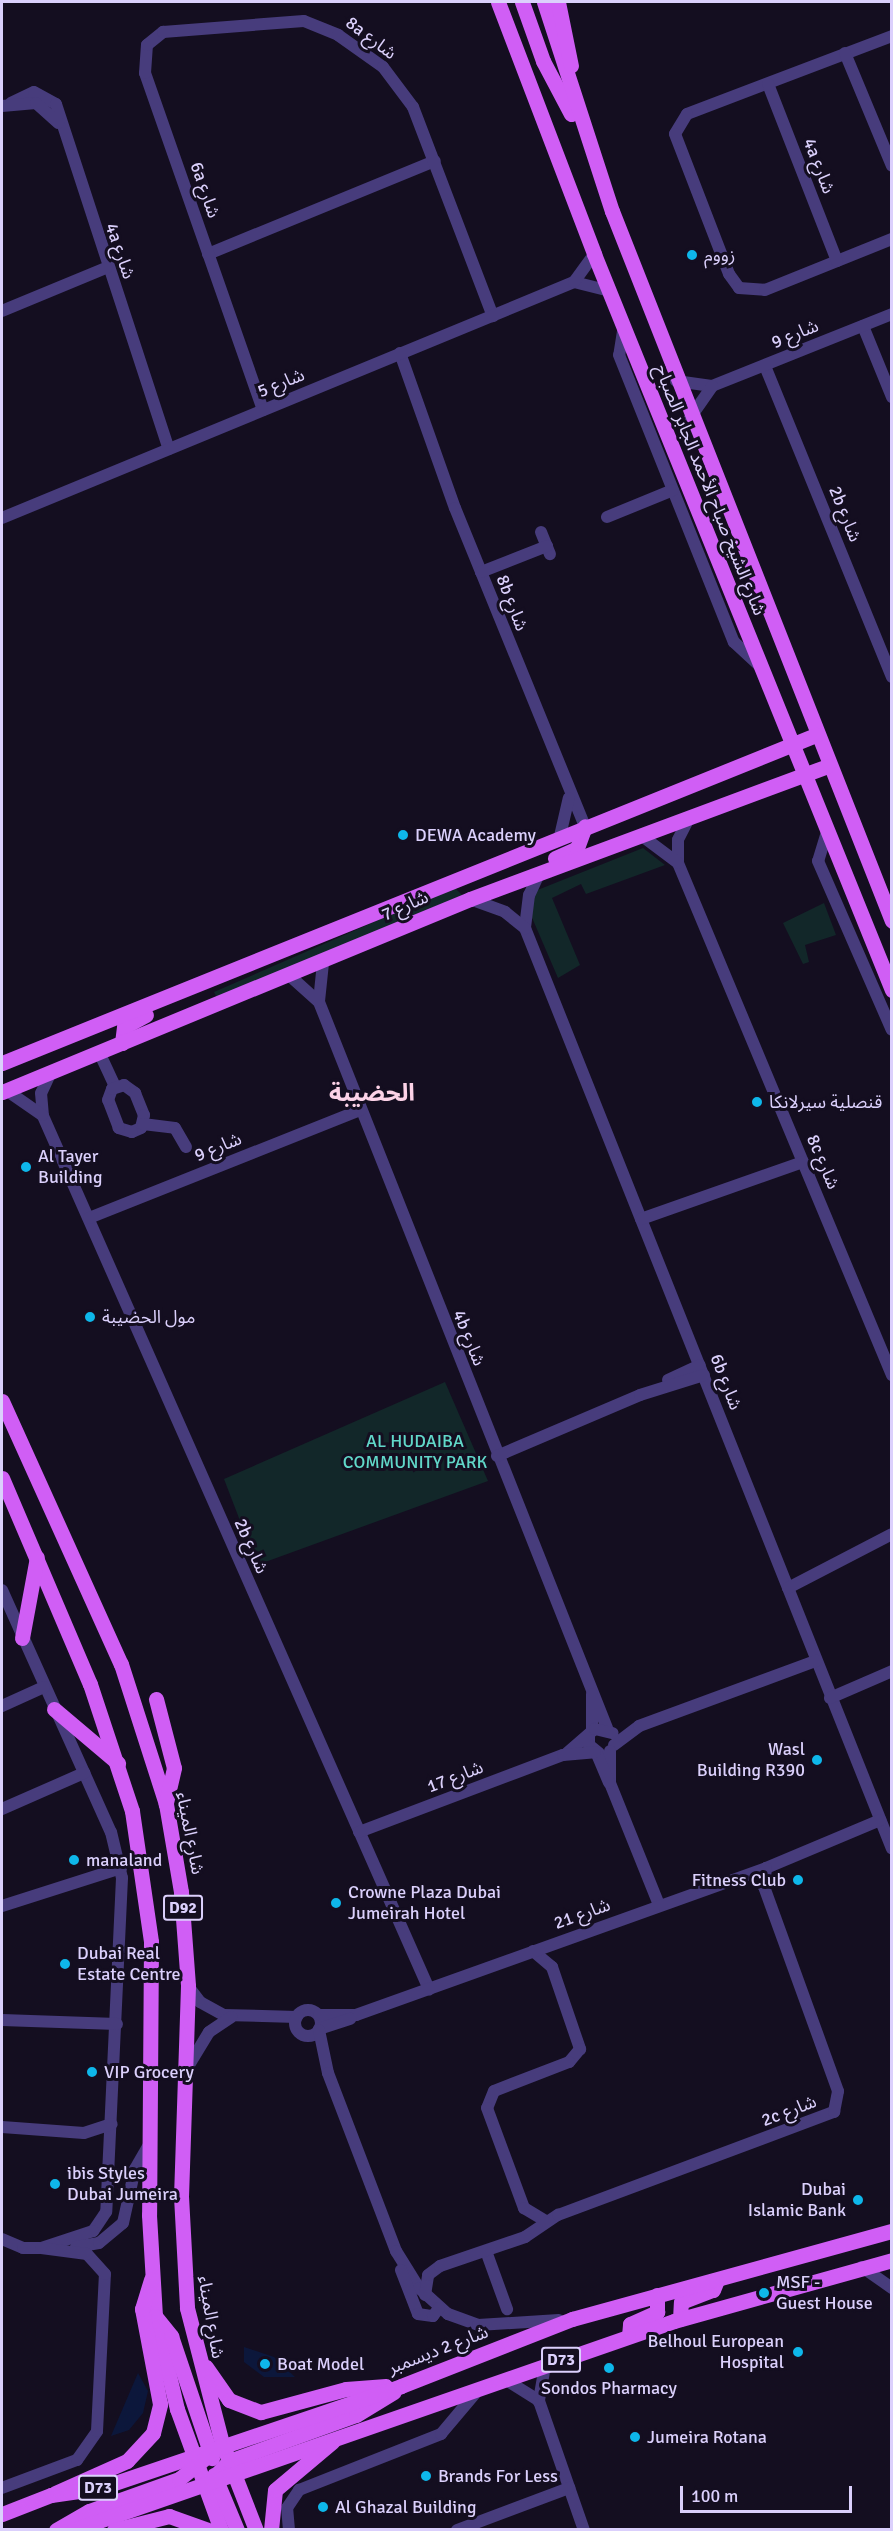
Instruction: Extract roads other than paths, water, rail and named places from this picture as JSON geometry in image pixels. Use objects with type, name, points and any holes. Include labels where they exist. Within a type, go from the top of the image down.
[{"type":"main road","points":[[489,2],[504,21]]},
{"type":"main road","name":"شارع الشيخ صباح الأحمد الجابر الصباح","points":[[498,2],[594,254],[891,990]]},
{"type":"main road","points":[[522,2],[543,61],[583,131]]},
{"type":"main road","name":"شارع الشيخ صباح الأحمد الجابر الصباح","points":[[544,2],[583,131],[676,381],[827,766],[891,921]]},
{"type":"main road","points":[[558,2],[570,56],[570,89]]},
{"type":"main road","name":"شارع 7","points":[[2,1062],[816,735]]},
{"type":"main road","name":"شارع 7","points":[[4,1091],[323,963],[470,899],[688,820],[827,766]]},
{"type":"main road","points":[[539,874],[548,862],[577,848],[585,826]]},
{"type":"main road","points":[[122,1043],[128,1023],[162,1007],[171,996]]},
{"type":"main road","name":"شارع الميناء","points":[[2,1401],[121,1664],[166,1804],[181,1892],[188,1986],[182,2233],[194,2345],[222,2443]]},
{"type":"main road","name":"D92","points":[[2,1478],[37,1557],[121,1766],[140,1854],[151,1942],[150,2143],[152,2277],[155,2316],[210,2464],[236,2476],[256,2529]]},
{"type":"main road","points":[[22,1638],[37,1557]]},
{"type":"main road","points":[[156,1699],[174,1768],[166,1804]]},
{"type":"main road","points":[[54,1709],[121,1766]]},
{"type":"main road","name":"شارع 2 ديسمبر","points":[[222,2443],[401,2386],[572,2319],[891,2231]]},
{"type":"main road","name":"D73","points":[[236,2476],[628,2336],[861,2266],[891,2260]]},
{"type":"main road","points":[[51,2495],[127,2461],[153,2433],[160,2404],[142,2309],[152,2277]]},
{"type":"main road","points":[[680,2319],[681,2302],[714,2290],[717,2280]]},
{"type":"main road","points":[[628,2336],[630,2324],[657,2312],[657,2295]]},
{"type":"main road","points":[[155,2316],[171,2337],[210,2464],[237,2529]]},
{"type":"main road","points":[[194,2345],[220,2391],[249,2410],[272,2412],[356,2387],[401,2386]]},
{"type":"main road","points":[[56,2529],[89,2511],[179,2479],[210,2464],[368,2410],[401,2386]]},
{"type":"main road","points":[[199,2428],[211,2437],[215,2422]]},
{"type":"main road","points":[[271,2529],[275,2490],[333,2441]]},
{"type":"main road","name":"D92","points":[[210,2464],[222,2443]]},
{"type":"main road","points":[[250,2452],[240,2465],[256,2470]]},
{"type":"main road","points":[[173,2461],[187,2467],[179,2479]]},
{"type":"main road","name":"D73","points":[[2,2514],[51,2495],[100,2488],[173,2461],[210,2464],[204,2487],[73,2529]]},
{"type":"main road","points":[[204,2487],[221,2529]]},
{"type":"main road","points":[[210,2504],[216,2492],[225,2498]]},
{"type":"main road","points":[[114,2529],[169,2516],[208,2529]]},
{"type":"street","name":"8a شارع","points":[[147,45],[170,31],[279,20],[316,24],[392,76],[413,107],[496,314]]},
{"type":"street","points":[[891,36],[687,114],[676,125],[677,143],[729,274],[740,288],[765,290],[891,239]]},
{"type":"street","name":"6a شارع","points":[[147,45],[145,73],[207,250],[267,408]]},
{"type":"street","points":[[845,53],[891,166]]},
{"type":"street","name":"4a شارع","points":[[768,84],[837,261]]},
{"type":"street","name":"4a شارع","points":[[6,104],[28,94],[44,100],[61,129],[106,268],[174,447]]},
{"type":"street","points":[[207,250],[434,158]]},
{"type":"street","points":[[594,254],[574,282],[609,291]]},
{"type":"street","points":[[2,311],[106,268]]},
{"type":"street","name":"شارع 5","points":[[2,518],[574,282]]},
{"type":"street","name":"شارع 9","points":[[676,381],[712,386],[891,314]]},
{"type":"street","points":[[624,326],[618,355],[734,642],[759,665]]},
{"type":"street","points":[[863,326],[891,397]]},
{"type":"street","name":"8b شارع","points":[[396,355],[569,798],[585,826]]},
{"type":"street","name":"2b شارع","points":[[765,366],[891,677]]},
{"type":"street","points":[[690,418],[712,386]]},
{"type":"street","points":[[607,518],[673,490]]},
{"type":"street","points":[[481,572],[548,550],[541,532]]},
{"type":"street","points":[[560,836],[569,798]]},
{"type":"street","name":"8c شارع","points":[[688,820],[678,840],[678,863],[891,1375]]},
{"type":"street","points":[[827,832],[818,851],[820,867],[891,1030]]},
{"type":"street","points":[[642,836],[678,863]]},
{"type":"street","name":"6b شارع","points":[[539,874],[529,895],[525,928],[891,1849]]},
{"type":"street","points":[[470,899],[494,906],[525,928]]},
{"type":"street","name":"4b شارع","points":[[323,963],[319,1002],[495,1452],[608,1729],[612,1748]]},
{"type":"street","name":"4b شارع","points":[[290,976],[319,1002]]},
{"type":"street","points":[[99,1052],[115,1087]]},
{"type":"street","name":"2b شارع","points":[[51,1072],[41,1093],[43,1116],[429,1989]]},
{"type":"street","points":[[115,1087],[108,1100],[119,1128],[132,1132],[143,1124],[175,1128],[186,1147]]},
{"type":"street","points":[[115,1087],[132,1089],[143,1124]]},
{"type":"street","name":"2b شارع","points":[[4,1091],[27,1100],[43,1116]]},
{"type":"street","name":"شارع 9","points":[[89,1218],[360,1110]]},
{"type":"street","points":[[642,1224],[802,1158]]},
{"type":"street","points":[[495,1452],[702,1370]]},
{"type":"street","points":[[788,1588],[891,1534]]},
{"type":"street","points":[[2,1590],[84,1773],[121,1868],[112,2124],[102,2223],[88,2234],[40,2248]]},
{"type":"street","points":[[591,1733],[639,1726],[816,1661]]},
{"type":"street","points":[[832,1702],[891,1671]]},
{"type":"street","points":[[832,1702],[891,1676]]},
{"type":"street","points":[[2,1706],[44,1687]]},
{"type":"street","name":"4b شارع","points":[[591,1687],[591,1733],[595,1752]]},
{"type":"street","points":[[610,1783],[612,1748],[639,1726]]},
{"type":"street","name":"شارع 17","points":[[563,1755],[591,1733]]},
{"type":"street","name":"شارع 17","points":[[359,1832],[563,1755],[612,1748]]},
{"type":"street","points":[[595,1752],[610,1783],[658,1905]]},
{"type":"street","points":[[2,1809],[84,1773]]},
{"type":"street","name":"شارع 21","points":[[302,2033],[319,2029],[766,1868],[881,1824]]},
{"type":"street","points":[[2,1906],[121,1868]]},
{"type":"street","name":"2c شارع","points":[[425,2295],[426,2280],[435,2268],[525,2237],[546,2221],[825,2118],[837,2107],[838,2091],[764,1887],[766,1868]]},
{"type":"street","points":[[533,1951],[552,1967],[580,2049],[569,2062],[494,2091],[486,2108],[524,2208],[546,2221]]},
{"type":"street","points":[[188,1986],[207,2008],[231,2017],[297,2017],[302,2033],[328,2073]]},
{"type":"street","name":"شارع 21","points":[[297,2017],[305,2010],[319,2015],[356,2015]]},
{"type":"street","points":[[319,2015],[319,2029],[328,2073],[418,2314],[433,2316],[439,2308]]},
{"type":"street","points":[[186,2070],[209,2032],[231,2017]]},
{"type":"street","points":[[261,2018],[302,2033]]},
{"type":"street","points":[[2,2020],[117,2024]]},
{"type":"street","points":[[2,2127],[84,2133],[112,2124]]},
{"type":"street","points":[[40,2248],[91,2246],[112,2235],[127,2214],[135,2169],[150,2143]]},
{"type":"street","points":[[2,2239],[40,2248],[87,2254],[105,2274],[97,2431],[77,2460],[2,2488]]},
{"type":"street","points":[[396,2251],[425,2295],[439,2308],[488,2326],[572,2319]]},
{"type":"street","points":[[486,2251],[507,2309]]},
{"type":"street","points":[[861,2266],[891,2288]]},
{"type":"street","points":[[545,2366],[538,2401],[584,2529]]},
{"type":"street","points":[[506,2380],[538,2401]]},
{"type":"street","points":[[289,2529],[287,2508],[298,2490],[441,2434],[478,2390]]},
{"type":"street","points":[[457,2529],[569,2488]]},
{"type":"water","points":[[244,2347],[274,2357],[295,2377],[264,2377],[244,2362]]},
{"type":"water","points":[[138,2373],[148,2391],[143,2413],[129,2430],[111,2436]]},
{"type":"place","name":"زووم","points":[[692,255]]},
{"type":"place","name":"DEWA Academy","points":[[403,835]]},
{"type":"place","name":"قنصلية سيرلانكا","points":[[757,1102]]},
{"type":"place","name":"Al Tayer Building","points":[[26,1167]]},
{"type":"place","name":"مول الحضيبة","points":[[90,1317]]},
{"type":"place","name":"Wasl Building R390","points":[[817,1760]]},
{"type":"place","name":"manaland","points":[[74,1860]]},
{"type":"place","name":"Fitness Club","points":[[798,1880]]},
{"type":"place","name":"Crowne Plaza Dubai Jumeirah Hotel","points":[[336,1903]]},
{"type":"place","name":"Dubai Real Estate Centre","points":[[65,1964]]},
{"type":"place","name":"VIP Grocery","points":[[92,2072]]},
{"type":"place","name":"ibis Styles Dubai Jumeira","points":[[55,2184]]},
{"type":"place","name":"Dubai Islamic Bank","points":[[858,2200]]},
{"type":"place","name":"MSF - Guest House","points":[[764,2293]]},
{"type":"place","name":"Belhoul European Hospital","points":[[798,2352]]},
{"type":"place","name":"Boat Model","points":[[265,2364]]},
{"type":"place","name":"Sondos Pharmacy","points":[[609,2368]]},
{"type":"place","name":"Jumeira Rotana","points":[[635,2437]]},
{"type":"place","name":"Brands For Less","points":[[426,2476]]},
{"type":"place","name":"Al Ghazal Building","points":[[323,2507]]},
{"type":"district","name":"الحضيبة","points":[[372,1094]]},
{"type":"park label","name":"AL HUDAIBA COMMUNITY PARK","points":[[415,1452]]}]
